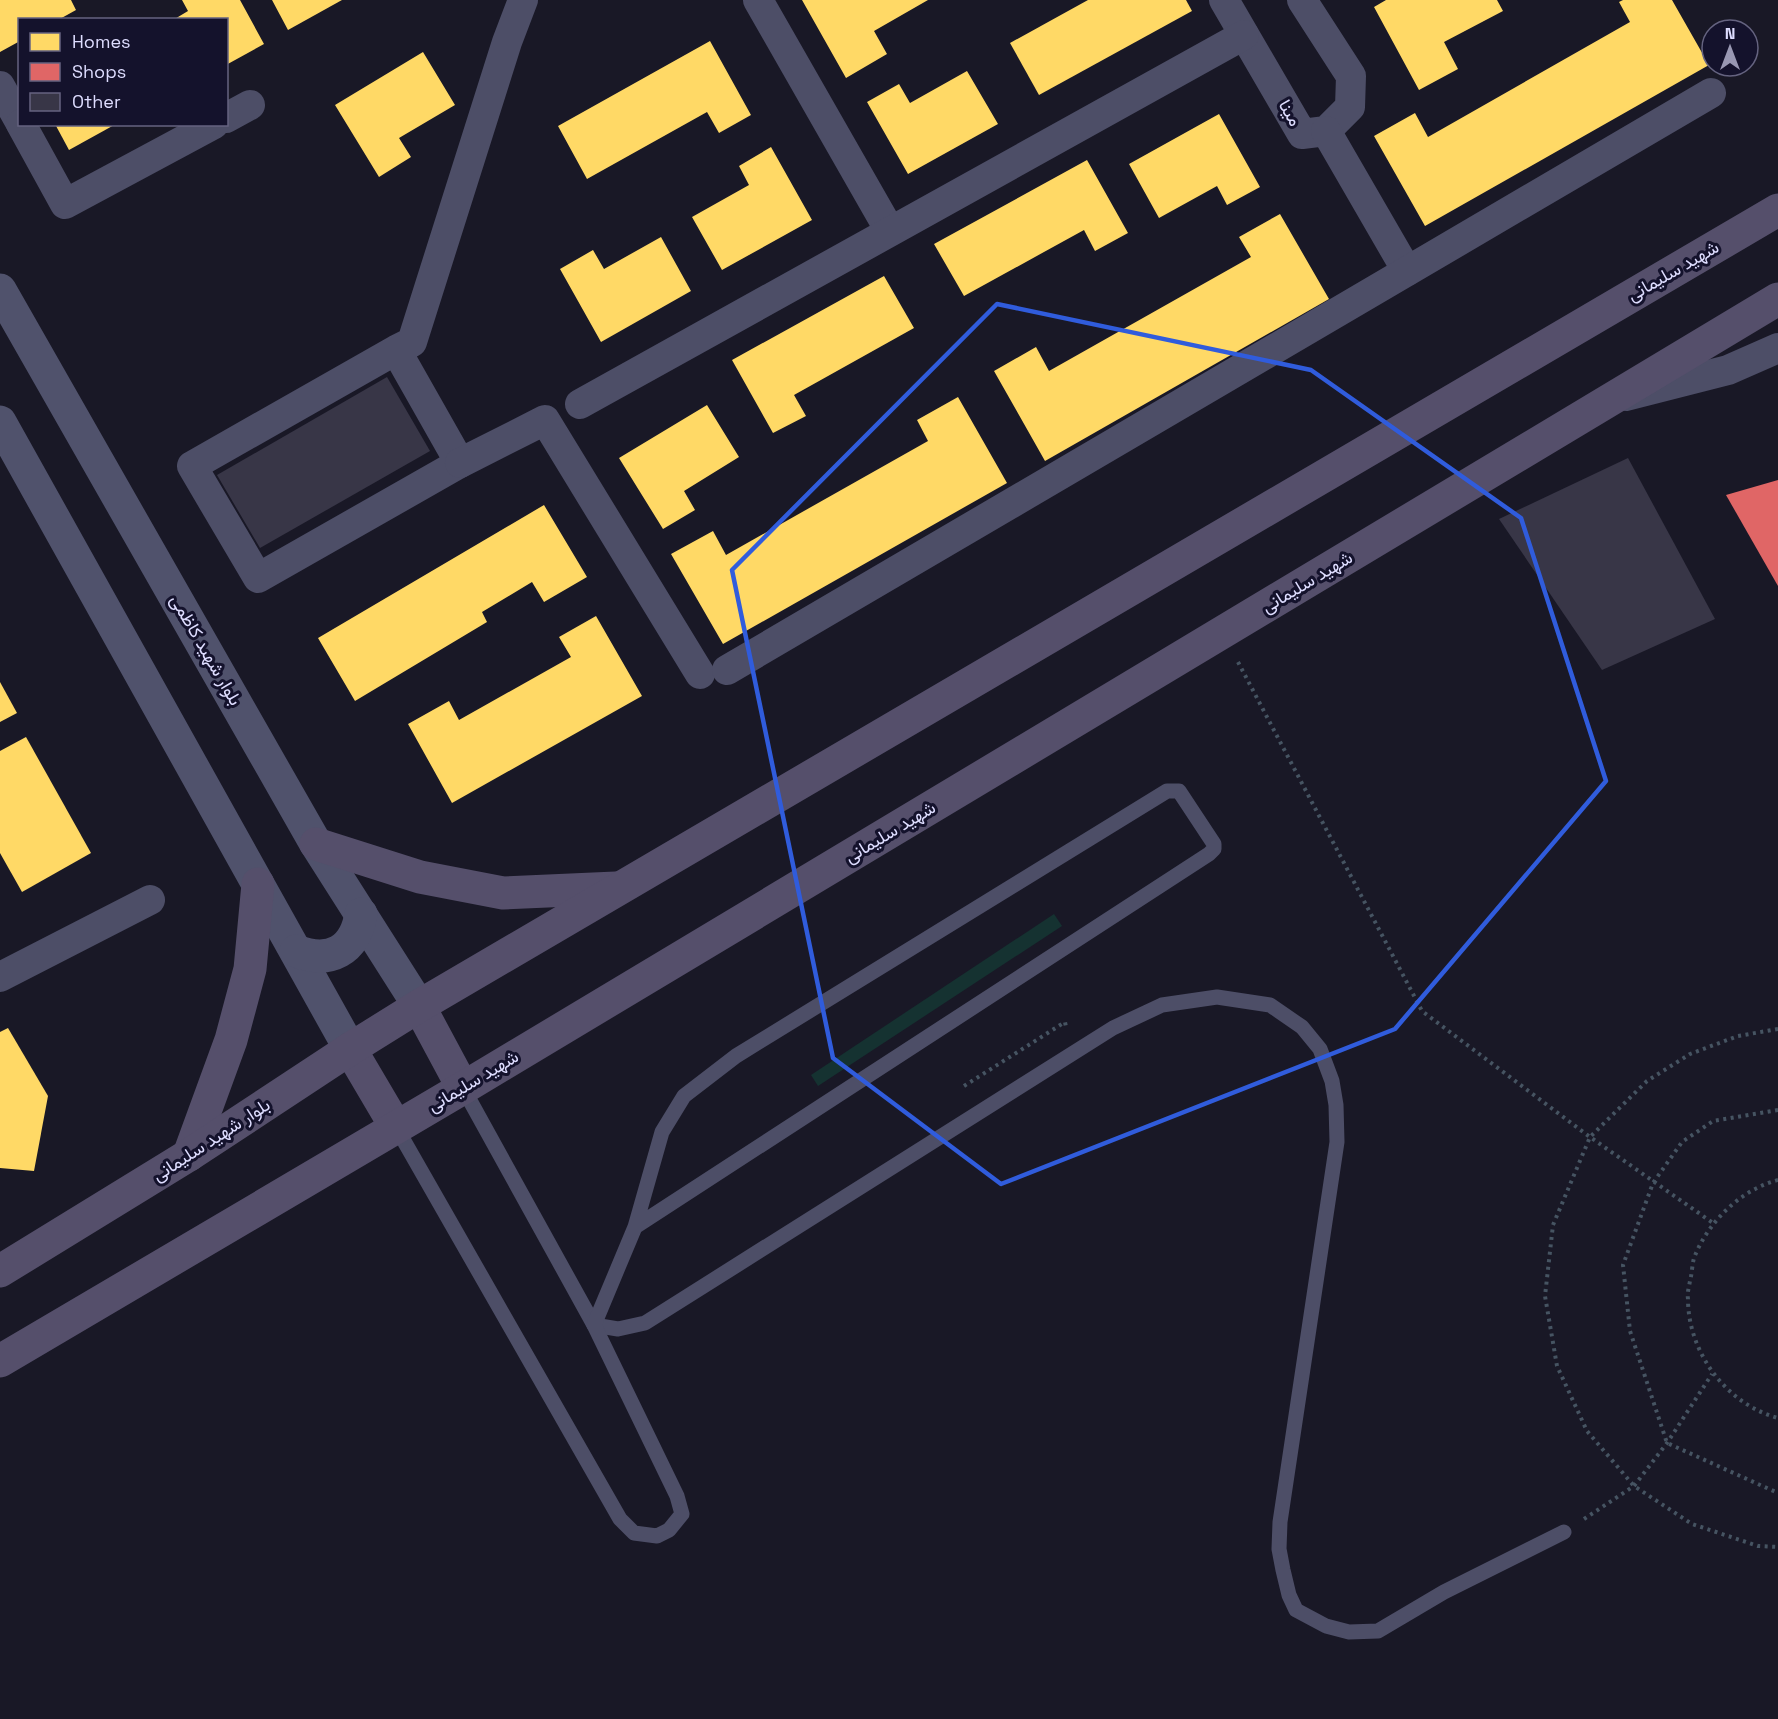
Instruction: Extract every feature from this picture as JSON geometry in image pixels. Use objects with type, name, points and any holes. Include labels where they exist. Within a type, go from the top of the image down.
[{"type":"main road","name":"شهید سلیمانی","points":[[419,1006],[1778,210]]},
{"type":"main road","name":"بلوار شهید کاظمی","points":[[0,290],[316,844],[419,1006]]},
{"type":"main road","name":"شهید سلیمانی","points":[[0,1361],[463,1088],[1778,299]]},
{"type":"main road","points":[[0,422],[350,1049],[396,1127]]},
{"type":"main road","points":[[316,844],[420,877],[503,893],[620,888]]},
{"type":"main road","points":[[189,1155],[231,1040],[250,969],[258,884]]},
{"type":"main road","points":[[296,951],[310,956],[325,956],[340,952],[351,942],[358,929],[361,914]]},
{"type":"main road","points":[[419,1006],[463,1088]]},
{"type":"main road","name":"بلوار شهید سلیمانی","points":[[0,1271],[189,1155],[419,1006]]},
{"type":"street","points":[[523,0],[507,42],[412,342],[192,466],[258,578],[460,463],[545,420],[714,672],[1711,93]]},
{"type":"street","points":[[758,0],[890,231]]},
{"type":"street","name":"مینا","points":[[1224,0],[1302,134],[1326,131],[1350,107],[1351,76],[1302,0]]},
{"type":"street","points":[[580,404],[1244,35]]},
{"type":"street","points":[[0,86],[18,119]]},
{"type":"street","points":[[22,126],[65,204],[210,126]]},
{"type":"street","points":[[1326,131],[1407,271]]},
{"type":"street","points":[[1611,399],[1728,370],[1778,348]]},
{"type":"street","points":[[396,350],[460,463]]},
{"type":"street","points":[[0,977],[150,900]]},
{"type":"lane","points":[[594,1325],[635,1227],[662,1132],[684,1096],[736,1056],[1167,791],[1179,791],[1214,844],[1214,849],[1209,854],[635,1227]]},
{"type":"lane","points":[[594,1325],[618,1329],[645,1323],[1113,1028],[1162,1005],[1217,998],[1270,1005],[1302,1027],[1320,1049],[1332,1081],[1336,1114],[1337,1142],[1280,1522],[1283,1570],[1289,1595],[1296,1610],[1326,1626],[1337,1629],[1349,1632],[1378,1631],[1444,1592],[1564,1532]]},
{"type":"lane","points":[[396,1127],[620,1519],[634,1533],[657,1536],[669,1530],[682,1514],[677,1496],[594,1325],[463,1088]]},
{"type":"path","points":[[1222,632],[1422,1011],[1653,1183],[1713,1223]]},
{"type":"path","points":[[1778,1029],[1738,1036],[1690,1054],[1647,1081],[1590,1137],[1553,1225],[1545,1296],[1557,1366],[1587,1431],[1634,1486],[1692,1524],[1758,1546],[1778,1547]]},
{"type":"path","points":[[1778,1110],[1713,1121],[1682,1142],[1653,1183],[1623,1265],[1630,1331],[1667,1443],[1778,1493]]},
{"type":"path","points":[[1778,1180],[1767,1183],[1737,1199],[1713,1223],[1694,1259],[1688,1298],[1694,1338],[1712,1374],[1736,1397],[1764,1414],[1778,1418]]},
{"type":"path","points":[[1564,1532],[1634,1486],[1667,1443],[1712,1374]]},
{"type":"highlighted area","points":[[997,304],[1311,370],[1521,518],[1606,781],[1395,1029],[1001,1184],[833,1058],[732,570]]},
{"type":"green space","points":[[1054,914],[1062,926],[818,1086],[811,1075]]},
{"type":"building: Homes","points":[[0,0],[71,0],[76,10],[62,18],[18,18],[18,42],[0,52]]},
{"type":"building: Homes","points":[[182,0],[240,0],[264,44],[228,64],[228,18],[176,18],[188,11]]},
{"type":"building: Homes","points":[[272,0],[342,0],[288,30]]},
{"type":"building: Homes","points":[[802,0],[928,0],[874,31],[887,54],[846,78]]},
{"type":"building: Homes","points":[[1088,0],[1186,0],[1192,11],[1039,95],[1010,43]]},
{"type":"building: Homes","points":[[1386,0],[1497,0],[1503,11],[1444,42],[1458,69],[1419,90],[1374,7]]},
{"type":"building: Homes","points":[[1623,0],[1672,0],[1700,49],[1700,70],[1425,226],[1374,136],[1415,113],[1428,137],[1630,22],[1619,2]]},
{"type":"building: Homes","points":[[710,41],[751,115],[719,133],[707,112],[587,179],[558,126]]},
{"type":"building: Homes","points":[[423,52],[455,105],[399,138],[411,157],[379,177],[335,105]]},
{"type":"building: Homes","points":[[967,71],[998,124],[908,174],[867,102],[899,84],[910,103]]},
{"type":"building: Homes","points":[[1219,114],[1260,187],[1227,205],[1217,186],[1159,218],[1129,164]]},
{"type":"building: Homes","points":[[56,126],[112,126],[69,150]]},
{"type":"building: Homes","points":[[771,147],[812,220],[722,270],[692,217],[749,185],[739,166]]},
{"type":"building: Homes","points":[[1087,160],[1128,233],[1095,251],[1084,230],[964,296],[934,244]]},
{"type":"building: Homes","points":[[1280,214],[1329,299],[1045,461],[994,371],[1036,347],[1049,371],[1251,257],[1239,237]]},
{"type":"building: Homes","points":[[661,237],[691,291],[601,342],[560,269],[593,250],[604,269]]},
{"type":"building: Homes","points":[[884,276],[914,328],[794,395],[806,416],[773,433],[732,360]]},
{"type":"building: Homes","points":[[958,397],[1007,483],[723,644],[671,554],[713,531],[726,555],[928,441],[917,420]]},
{"type":"building: Homes","points":[[707,405],[739,457],[684,491],[695,510],[663,529],[619,458]]},
{"type":"building: Homes","points":[[544,505],[587,577],[544,602],[532,582],[482,612],[487,622],[355,701],[318,638]]},
{"type":"building: Homes","points":[[596,616],[642,696],[452,803],[408,724],[449,701],[459,720],[571,657],[559,637]]},
{"type":"building: Homes","points":[[0,682],[17,713],[0,722]]},
{"type":"building: Homes","points":[[26,737],[91,853],[22,892],[0,853],[0,751]]},
{"type":"building: Homes","points":[[8,1028],[48,1096],[34,1171],[0,1168],[0,1032]]},
{"type":"building: Shops","points":[[1778,480],[1778,586],[1726,495]]},
{"type":"building: Other","points":[[387,377],[430,451],[260,548],[217,475]]},
{"type":"building: Other","points":[[1628,458],[1715,619],[1602,670],[1499,519]]}]
